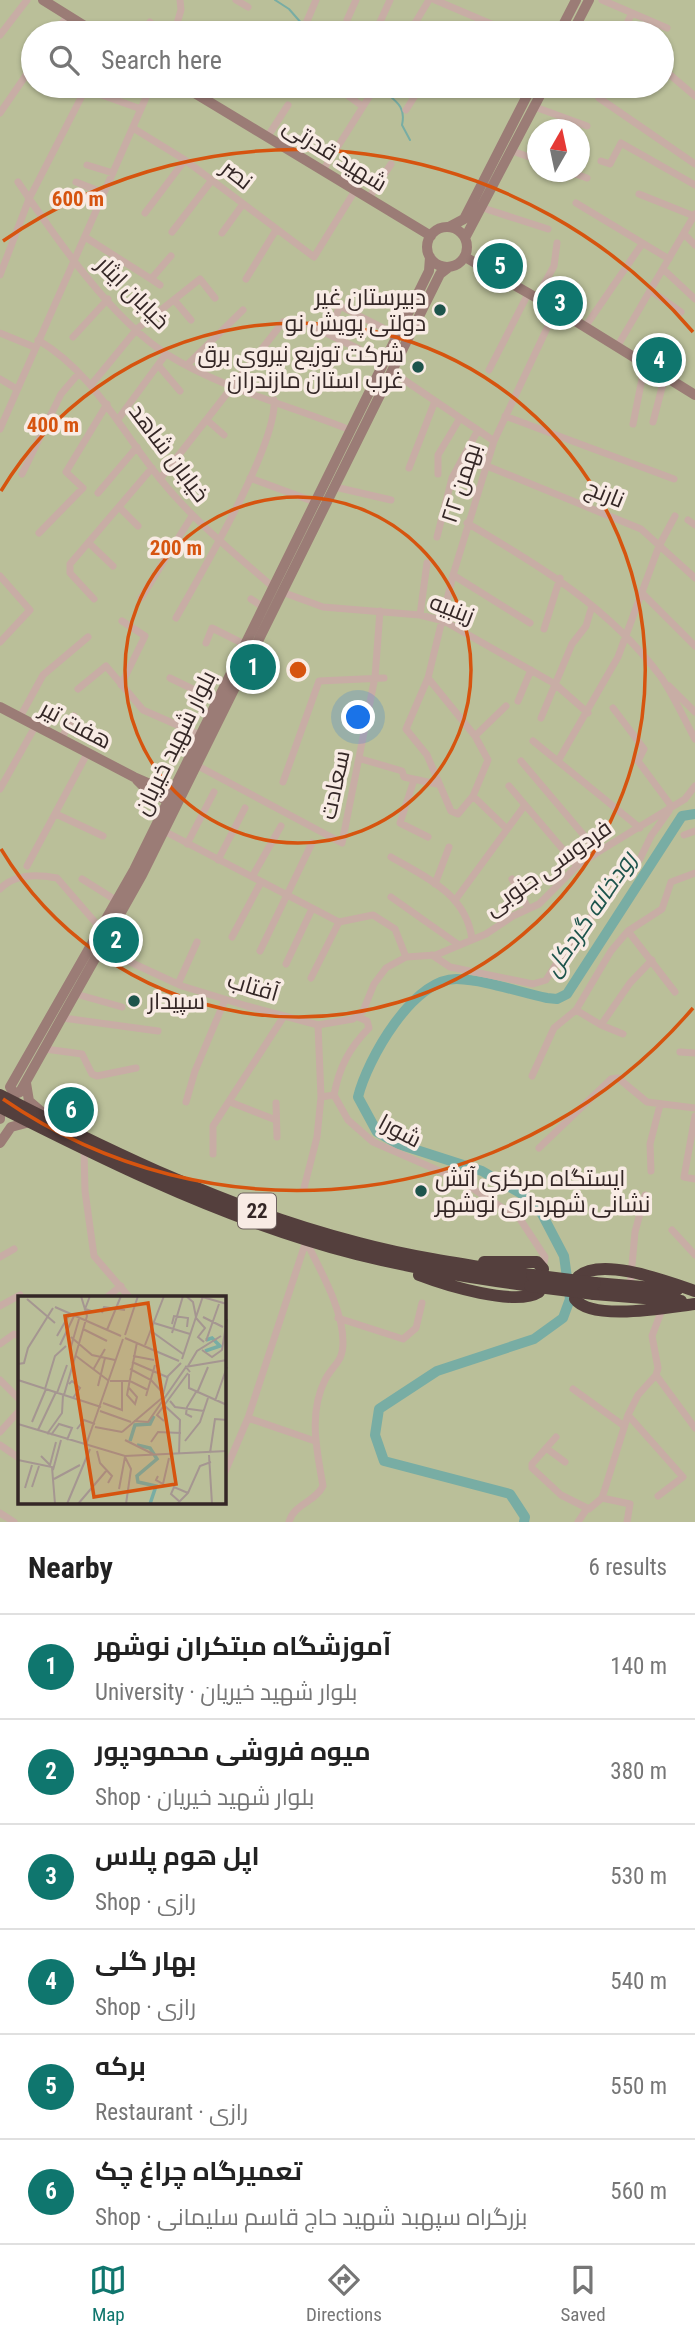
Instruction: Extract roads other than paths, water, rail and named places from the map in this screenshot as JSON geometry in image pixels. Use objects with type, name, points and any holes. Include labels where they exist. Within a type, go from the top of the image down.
[{"type":"highway","name":"22","points":[[3,1091],[51,1121],[188,1185],[271,1216],[359,1244],[436,1261],[594,1288],[664,1304],[695,1303]]},
{"type":"highway","name":"22","points":[[0,1107],[184,1195],[306,1240],[380,1260],[535,1277]]},
{"type":"highway","points":[[380,1260],[458,1287],[520,1297],[539,1292],[533,1254],[436,1261]]},
{"type":"highway","points":[[664,1304],[626,1312],[584,1306],[575,1299],[578,1277],[582,1273],[602,1269],[631,1272],[695,1291]]},
{"type":"highway","name":"22","points":[[594,1288],[695,1291]]},
{"type":"main road","points":[[43,0],[77,21]]},
{"type":"main road","points":[[565,21],[576,0]]},
{"type":"main road","points":[[578,21],[589,0]]},
{"type":"main road","name":"شهید قدرتی","points":[[203,98],[431,236]]},
{"type":"main road","points":[[465,257],[449,267],[438,265],[430,257],[428,249],[431,236],[438,229],[464,219],[526,98]]},
{"type":"main road","points":[[465,257],[465,238],[539,98]]},
{"type":"main road","points":[[449,227],[458,230],[465,238]]},
{"type":"main road","name":"بلوار شهید خیریان","points":[[3,1091],[101,929],[175,799],[198,766],[315,502],[429,271],[430,257]]},
{"type":"main road","points":[[465,257],[533,295],[695,395]]},
{"type":"main road","name":"بلوار شهید خیریان","points":[[23,1087],[102,949],[164,831],[200,736],[263,607],[278,589],[335,487],[440,274],[449,267]]},
{"type":"main road","name":"هفت تیر","points":[[0,707],[134,777],[147,790],[175,799]]},
{"type":"main road","points":[[3,1091],[15,1094],[23,1087],[29,1101],[51,1121]]},
{"type":"main road","points":[[0,1107],[0,1119]]},
{"type":"main road","points":[[0,1143],[16,1124],[30,1122]]},
{"type":"street","points":[[0,36],[27,0]]},
{"type":"street","points":[[178,21],[180,0]]},
{"type":"street","points":[[236,0],[248,7]]},
{"type":"street","points":[[307,21],[316,0]]},
{"type":"street","points":[[347,20],[356,0]]},
{"type":"street","points":[[380,21],[390,0]]},
{"type":"street","points":[[416,21],[429,0]]},
{"type":"street","points":[[435,0],[484,21]]},
{"type":"street","points":[[602,0],[651,21]]},
{"type":"street","points":[[628,21],[632,13]]},
{"type":"street","points":[[64,21],[68,15]]},
{"type":"street","points":[[674,78],[695,96]]},
{"type":"street","points":[[0,113],[21,82]]},
{"type":"street","points":[[0,275],[30,199],[82,98]]},
{"type":"street","points":[[110,98],[141,109]]},
{"type":"street","points":[[0,429],[146,98]]},
{"type":"street","points":[[351,98],[362,106]]},
{"type":"street","points":[[323,170],[368,98]]},
{"type":"street","points":[[406,110],[414,98]]},
{"type":"street","points":[[599,98],[695,164]]},
{"type":"street","points":[[268,136],[288,105]]},
{"type":"street","points":[[535,107],[566,119]]},
{"type":"street","name":"نصر","points":[[133,128],[185,160],[314,257],[356,189]]},
{"type":"street","points":[[601,161],[610,164],[621,143],[695,186]]},
{"type":"street","points":[[512,150],[527,156]]},
{"type":"street","points":[[145,213],[185,160]]},
{"type":"street","points":[[88,164],[113,173]]},
{"type":"street","points":[[369,198],[391,164]]},
{"type":"street","points":[[172,232],[212,180]]},
{"type":"street","name":"خیابان ایثار","points":[[18,182],[75,262],[137,329],[166,354],[232,385],[351,430]]},
{"type":"street","points":[[76,182],[104,193]]},
{"type":"street","points":[[617,347],[694,215],[639,194]]},
{"type":"street","points":[[576,203],[669,259]]},
{"type":"street","points":[[222,233],[243,204]]},
{"type":"street","points":[[483,208],[548,229]]},
{"type":"street","points":[[246,279],[276,230]]},
{"type":"street","points":[[684,234],[695,245]]},
{"type":"street","points":[[85,237],[160,285]]},
{"type":"street","points":[[489,370],[533,295],[554,266],[557,243]]},
{"type":"street","points":[[585,327],[642,244]]},
{"type":"street","points":[[151,279],[171,256]]},
{"type":"street","points":[[663,269],[695,299]]},
{"type":"street","points":[[91,385],[137,329],[201,279],[215,298]]},
{"type":"street","points":[[650,290],[681,313]]},
{"type":"street","points":[[73,337],[108,299]]},
{"type":"street","points":[[175,301],[191,320]]},
{"type":"street","points":[[328,334],[340,306],[397,335]]},
{"type":"street","name":"۲۲ بهمن","points":[[473,796],[461,813],[454,813],[437,784],[427,755],[406,729],[428,678],[467,523],[494,441],[556,309]]},
{"type":"street","points":[[187,365],[243,310]]},
{"type":"street","points":[[160,479],[283,322]]},
{"type":"street","points":[[309,326],[359,349]]},
{"type":"street","name":"خیابان شاهد","points":[[0,333],[62,355],[107,404],[160,479],[192,516],[278,589]]},
{"type":"street","points":[[118,418],[166,354]]},
{"type":"street","points":[[633,425],[645,364]]},
{"type":"street","points":[[158,365],[180,391]]},
{"type":"street","points":[[391,371],[494,441]]},
{"type":"street","points":[[22,474],[61,394],[79,373]]},
{"type":"street","points":[[653,422],[664,376]]},
{"type":"street","points":[[0,380],[18,389]]},
{"type":"street","points":[[176,618],[220,541],[250,478],[276,412],[275,400]]},
{"type":"street","points":[[409,468],[435,401]]},
{"type":"street","points":[[39,533],[83,488],[66,472],[107,404]]},
{"type":"street","points":[[505,416],[674,479]]},
{"type":"street","points":[[438,474],[438,455],[460,418]]},
{"type":"street","points":[[207,420],[224,435]]},
{"type":"street","points":[[437,537],[452,478],[478,430]]},
{"type":"street","points":[[98,493],[137,447]]},
{"type":"street","name":"نارنج","points":[[487,466],[641,529],[695,578]]},
{"type":"street","points":[[94,599],[69,569],[152,468]]},
{"type":"street","points":[[250,478],[315,502]]},
{"type":"street","points":[[335,487],[391,500]]},
{"type":"street","points":[[120,508],[138,526]]},
{"type":"street","points":[[141,598],[192,516]]},
{"type":"street","points":[[558,761],[588,713],[626,638],[659,546],[675,516]]},
{"type":"street","points":[[467,523],[560,578],[626,638],[695,712]]},
{"type":"street","points":[[90,544],[113,566]]},
{"type":"street","points":[[420,615],[427,563]]},
{"type":"street","points":[[453,575],[530,623]]},
{"type":"street","points":[[0,576],[30,610],[0,642]]},
{"type":"street","points":[[544,629],[560,578]]},
{"type":"street","name":"زینبیه","points":[[278,589],[323,607],[420,615],[444,621],[555,684],[588,713]]},
{"type":"street","points":[[642,593],[695,646]]},
{"type":"street","points":[[251,599],[263,607]]},
{"type":"street","points":[[541,718],[572,644],[586,626],[592,606]]},
{"type":"street","name":"سعادت","points":[[198,766],[342,843],[361,759],[375,677],[380,611]]},
{"type":"street","points":[[121,685],[145,636],[122,621]]},
{"type":"street","points":[[206,643],[212,628],[244,645]]},
{"type":"street","points":[[20,717],[43,675],[88,637]]},
{"type":"street","points":[[78,689],[106,666],[143,710],[200,736]]},
{"type":"street","points":[[518,701],[531,670]]},
{"type":"street","points":[[170,678],[217,701]]},
{"type":"street","points":[[283,782],[318,681],[384,678]]},
{"type":"street","points":[[428,678],[475,736],[488,760],[473,796],[508,830]]},
{"type":"street","points":[[661,678],[695,739]]},
{"type":"street","points":[[475,736],[506,706]]},
{"type":"street","points":[[613,708],[644,749],[638,761],[672,807]]},
{"type":"street","points":[[61,738],[74,716]]},
{"type":"street","points":[[0,789],[36,725]]},
{"type":"street","points":[[533,741],[639,828]]},
{"type":"street","points":[[27,866],[88,752]]},
{"type":"street","points":[[361,759],[402,771],[404,777],[437,784]]},
{"type":"street","points":[[521,761],[598,852]]},
{"type":"street","points":[[415,780],[400,823],[428,837]]},
{"type":"street","points":[[509,786],[577,866]]},
{"type":"street","name":"فردوسی جنوبی","points":[[406,957],[432,955],[459,945],[486,934],[527,908],[539,904],[577,866],[685,799],[695,786]]},
{"type":"street","points":[[187,844],[214,792]]},
{"type":"street","points":[[432,955],[450,967],[533,984],[547,980],[572,939],[640,859],[651,836],[672,807],[695,800]]},
{"type":"street","points":[[456,899],[525,805]]},
{"type":"street","points":[[218,860],[245,808]]},
{"type":"street","points":[[55,814],[103,836]]},
{"type":"street","points":[[252,877],[281,825]]},
{"type":"street","points":[[164,831],[339,922],[373,915],[395,929],[406,957],[386,968],[374,984],[358,1017]]},
{"type":"street","points":[[684,835],[695,831]]},
{"type":"street","points":[[260,951],[313,843]]},
{"type":"street","points":[[435,884],[449,846]]},
{"type":"street","points":[[391,857],[456,899],[467,915],[472,939]]},
{"type":"street","points":[[531,1076],[554,1028],[576,1010],[611,951],[628,931],[662,909],[671,883],[695,873]]},
{"type":"street","points":[[0,889],[5,883],[21,877],[57,878],[101,929]]},
{"type":"street","points":[[82,879],[117,901]]},
{"type":"street","points":[[512,879],[527,908]]},
{"type":"street","points":[[232,937],[261,882]]},
{"type":"street","points":[[391,897],[459,945]]},
{"type":"street","points":[[286,964],[312,909]]},
{"type":"street","points":[[311,978],[339,922]]},
{"type":"street","points":[[628,931],[675,992]]},
{"type":"street","points":[[178,984],[197,942]]},
{"type":"street","name":"آفتاب","points":[[102,949],[178,984],[225,1000],[318,1025]]},
{"type":"street","points":[[601,1025],[630,983],[652,960]]},
{"type":"street","points":[[76,994],[122,1007]]},
{"type":"street","points":[[186,1102],[195,1071],[225,1000]]},
{"type":"street","points":[[576,1010],[623,1034]]},
{"type":"street","points":[[213,1154],[214,1126],[284,1016]]},
{"type":"street","points":[[304,1188],[317,1137],[321,1097],[318,1025],[358,1017],[368,1021],[369,1028],[352,1045],[338,1076],[334,1095],[321,1097]]},
{"type":"street","points":[[62,1018],[158,1031]]},
{"type":"street","points":[[45,1049],[82,1054],[92,1074],[97,1076],[136,1068]]},
{"type":"street","points":[[680,1052],[695,1053]]},
{"type":"street","points":[[540,1148],[611,1079],[618,1078],[647,1102],[695,1108]]},
{"type":"street","name":"شورا","points":[[334,1095],[348,1120],[373,1142],[404,1158],[433,1167],[484,1195],[520,1219],[533,1254]]},
{"type":"street","points":[[230,1102],[276,1120]]},
{"type":"street","points":[[276,1103],[277,1137]]},
{"type":"street","points":[[651,1171],[650,1144],[660,1105]]},
{"type":"street","points":[[695,1116],[684,1177],[695,1179]]},
{"type":"street","points":[[84,1148],[85,1191],[94,1256],[129,1296]]},
{"type":"street","points":[[630,1287],[635,1231],[645,1195]]},
{"type":"street","points":[[672,1230],[695,1255]]},
{"type":"street","points":[[289,1522],[296,1509],[320,1492],[323,1486],[315,1441],[315,1419],[326,1378],[340,1363],[343,1343],[338,1318],[306,1240]]},
{"type":"street","points":[[226,1469],[248,1418],[306,1240]]},
{"type":"street","points":[[0,1257],[14,1249]]},
{"type":"street","points":[[108,1296],[121,1286]]},
{"type":"street","points":[[0,1306],[18,1296]]},
{"type":"street","points":[[338,1318],[402,1339],[416,1328],[422,1303]]},
{"type":"street","points":[[578,1522],[586,1510],[602,1498],[628,1415],[638,1395],[656,1375],[658,1368],[652,1336],[664,1304]]},
{"type":"street","points":[[0,1345],[14,1334],[18,1336]]},
{"type":"street","points":[[656,1375],[695,1428]]},
{"type":"street","points":[[0,1380],[18,1398]]},
{"type":"street","points":[[573,1389],[624,1426]]},
{"type":"street","points":[[0,1432],[18,1412]]},
{"type":"street","points":[[628,1415],[683,1477],[658,1496]]},
{"type":"street","points":[[248,1418],[315,1441]]},
{"type":"street","points":[[555,1437],[532,1464],[532,1468],[561,1495],[586,1510]]},
{"type":"street","points":[[0,1445],[18,1457]]},
{"type":"street","points":[[546,1448],[565,1462]]},
{"type":"street","points":[[602,1498],[630,1504],[627,1522]]},
{"type":"street","points":[[0,1513],[14,1522]]},
{"type":"waterway","points":[[275,0],[289,9],[300,21]]},
{"type":"waterway","points":[[392,98],[401,109],[402,125],[410,140]]},
{"type":"waterway","name":"رودخانه گردکل","points":[[524,1522],[525,1517],[510,1494],[384,1461],[375,1435],[379,1409],[437,1371],[534,1339],[563,1318],[570,1299],[564,1256],[542,1214],[527,1197],[482,1171],[398,1144],[377,1132],[358,1097],[371,1063],[394,1024],[424,992],[440,982],[468,980],[557,999],[567,994],[682,816],[695,814]]},
{"type":"place","name":"برکه","points":[[500,266]]},
{"type":"place","name":"اپل هوم پلاس","points":[[560,303]]},
{"type":"place","name":"دبیرستان غیر دولتی پویش نو","points":[[440,310]]},
{"type":"place","name":"بهار گلی","points":[[659,360]]},
{"type":"place","name":"شرکت توزیع نیروی برق غرب استان مازندران","points":[[418,367]]},
{"type":"place","name":"آموزشگاه مبتکران نوشهر","points":[[253,667]]},
{"type":"place","name":"میوه فروشی محمودپور","points":[[116,940]]},
{"type":"place","name":"سپیدار","points":[[134,1001]]},
{"type":"place","name":"تعمیرگاه چراغ چک","points":[[71,1110]]},
{"type":"place","name":"ایستگاه مرکزی آتش نشانی شهرداری نوشهر","points":[[421,1191]]}]
